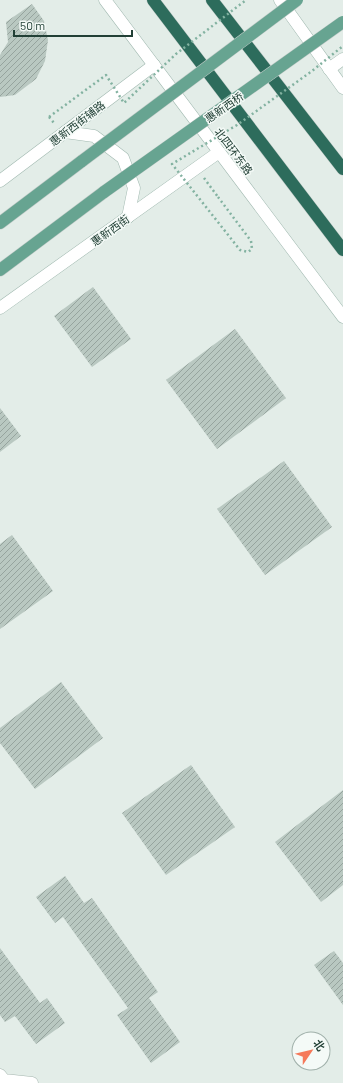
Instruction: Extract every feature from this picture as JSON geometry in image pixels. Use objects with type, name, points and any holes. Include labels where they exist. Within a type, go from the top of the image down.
[{"type":"highway","points":[[153,0],[343,250]]},
{"type":"highway","points":[[212,0],[343,169]]},
{"type":"main road","points":[[0,223],[297,0]]},
{"type":"main road","name":"惠新西桥","points":[[0,270],[104,192],[343,22]]},
{"type":"street","name":"北四环东路","points":[[105,0],[343,317]]},
{"type":"street","points":[[280,0],[343,88]]},
{"type":"street","points":[[329,69],[343,59]]},
{"type":"street","name":"惠新西街辅路","points":[[0,181],[154,65]]},
{"type":"street","points":[[65,132],[94,136],[122,158],[134,188],[128,217]]},
{"type":"street","name":"惠新西街","points":[[0,308],[219,152]]},
{"type":"street","points":[[1,1079],[32,1083]]},
{"type":"path","points":[[50,117],[106,75],[124,103],[176,54],[246,0]]},
{"type":"path","points":[[196,168],[251,241],[252,248],[248,252],[240,250],[172,164],[237,125],[343,46]]},
{"type":"building","points":[[32,4],[44,21],[48,40],[45,61],[36,79],[15,95],[0,97],[0,55],[8,42],[6,22]]},
{"type":"building","points":[[93,287],[131,339],[92,367],[54,316]]},
{"type":"building","points":[[235,329],[286,398],[217,449],[166,380]]},
{"type":"building","points":[[0,408],[21,436],[0,452]]},
{"type":"building","points":[[284,461],[332,527],[265,575],[217,509]]},
{"type":"building","points":[[12,535],[53,591],[0,629],[0,544]]},
{"type":"building","points":[[61,682],[103,738],[35,789],[0,743],[0,728]]},
{"type":"building","points":[[191,765],[235,827],[166,875],[122,813]]},
{"type":"building","points":[[343,790],[343,885],[321,902],[275,842]]},
{"type":"building","points":[[65,876],[84,903],[92,898],[158,992],[149,998],[180,1042],[151,1063],[117,1015],[128,1008],[63,917],[55,923],[36,897]]},
{"type":"building","points":[[0,948],[40,1003],[47,998],[65,1023],[36,1044],[15,1016],[5,1022],[0,1015]]},
{"type":"building","points":[[334,951],[343,963],[343,1005],[314,965]]}]
